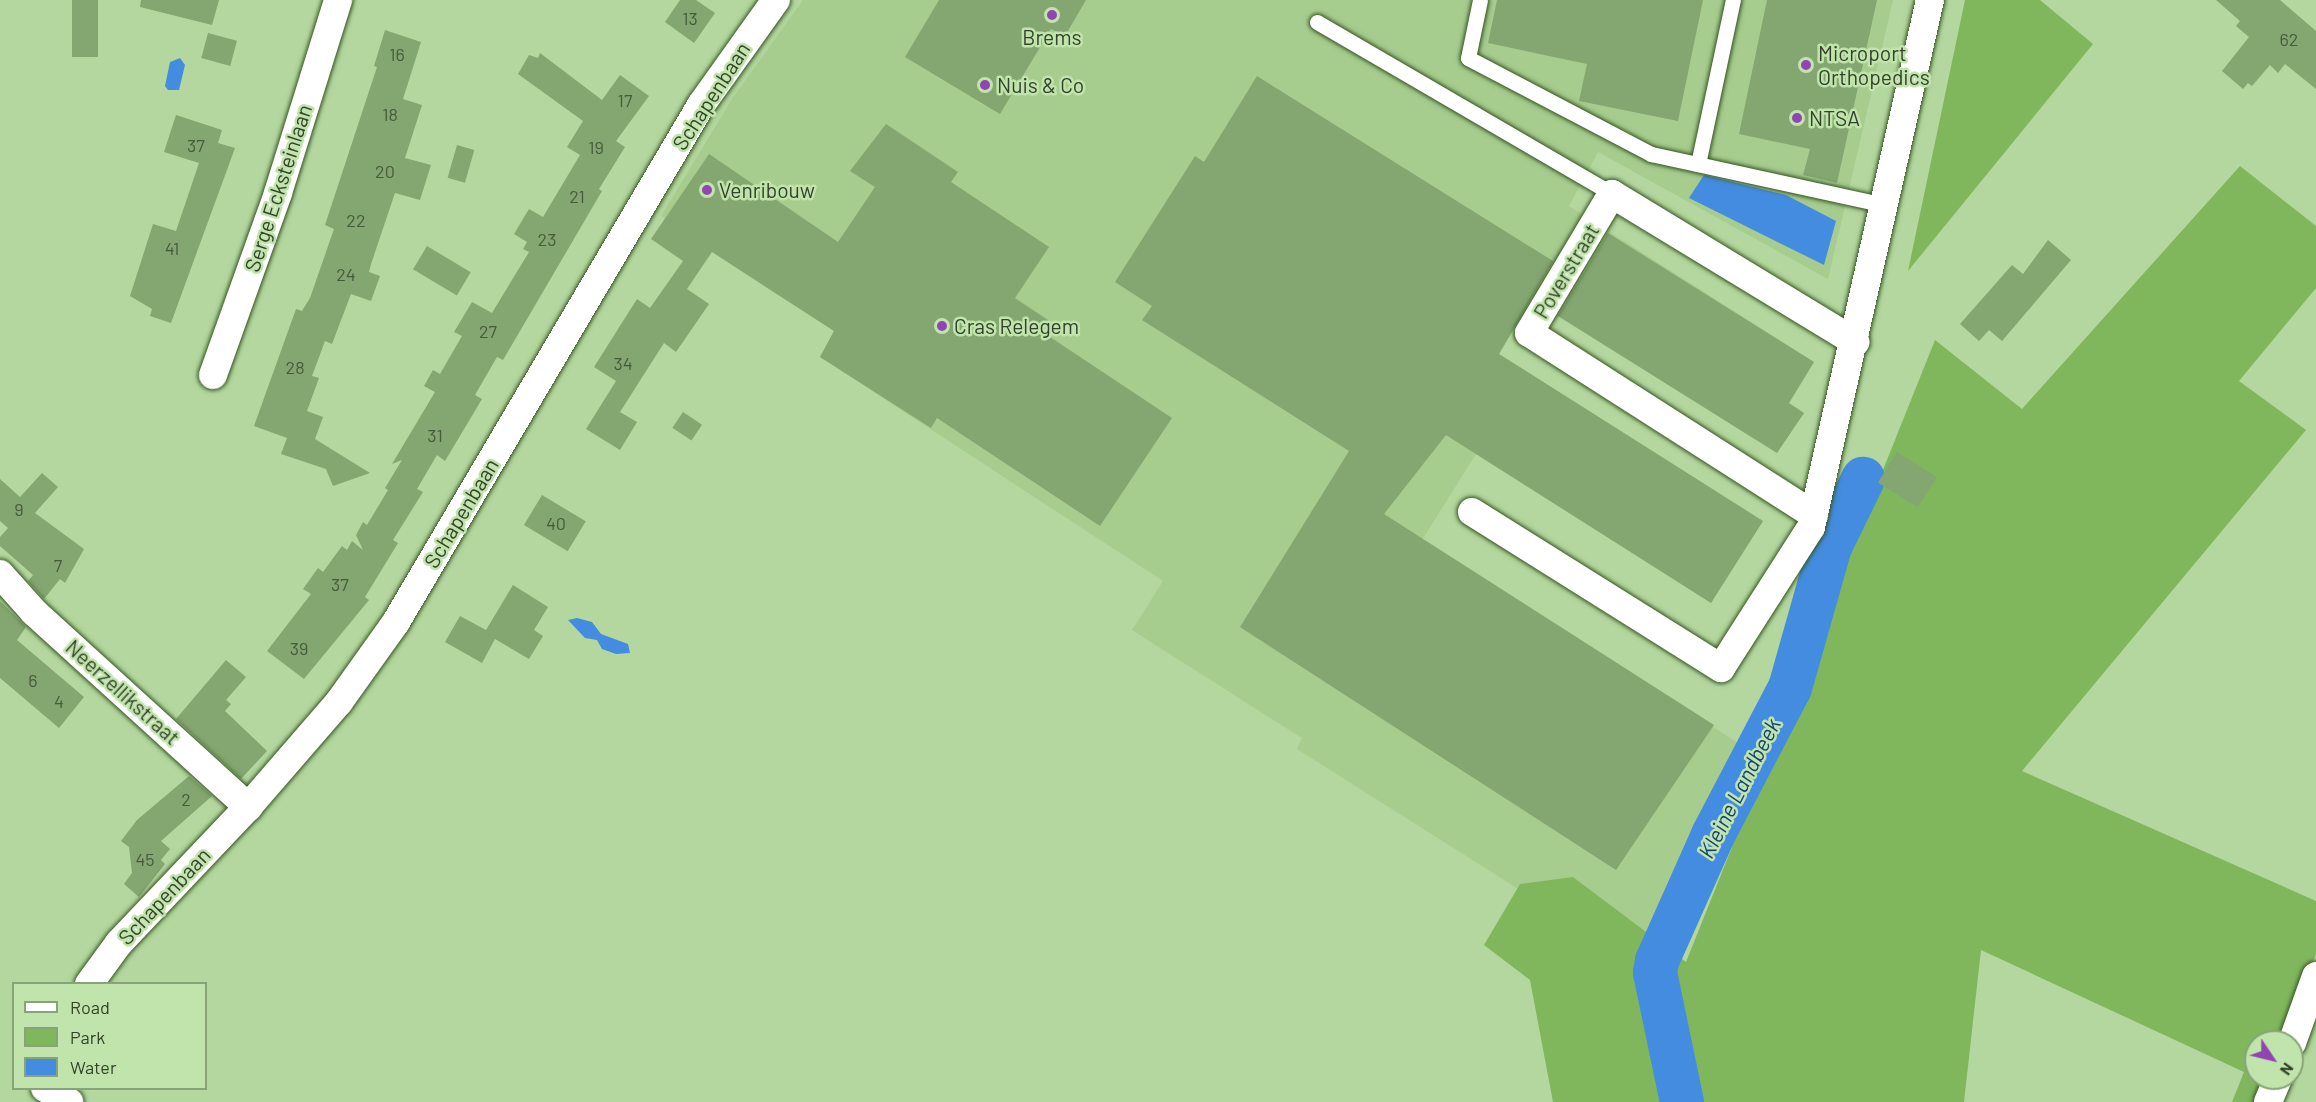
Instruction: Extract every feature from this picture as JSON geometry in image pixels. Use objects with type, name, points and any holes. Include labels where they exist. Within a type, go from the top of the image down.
[{"type":"street","name":"Serge Ecksteinlaan","points":[[213,375],[278,193],[338,0]]},
{"type":"street","name":"Schapenbaan","points":[[90,982],[119,943],[248,807],[339,702],[396,622],[701,105],[776,0]]},
{"type":"street","points":[[1472,512],[1721,668],[1811,527],[1855,342],[1930,0]]},
{"type":"street","points":[[1612,194],[1855,342]]},
{"type":"street","name":"Poverstraat","points":[[1612,194],[1529,333],[1814,515]]},
{"type":"street","name":"Neerzellikstraat","points":[[0,574],[34,612],[248,807]]},
{"type":"street","points":[[2297,1030],[2316,976]]},
{"type":"street","points":[[47,1090],[69,1102]]},
{"type":"lane","points":[[1480,0],[1468,58],[1651,154],[1884,205]]},
{"type":"lane","points":[[1698,164],[1733,0]]},
{"type":"lane","points":[[1317,22],[1612,194]]},
{"type":"shaded area","points":[[803,0],[1893,0],[1828,279],[1598,152],[1569,206],[1814,362],[1789,403],[1804,413],[1777,453],[1556,315],[1555,263],[1499,354],[1763,521],[1711,603],[1476,454],[1422,540],[1752,752],[1721,811],[1658,953],[1523,892],[1297,749],[1302,738],[1132,630],[1163,581],[820,357],[834,331],[661,216],[732,99]]},
{"type":"green space","points":[[1965,0],[2040,0],[2093,44],[1908,271]]},
{"type":"green space","points":[[2240,166],[2316,226],[2316,288],[2239,381],[2306,430],[2022,771],[2316,901],[2316,954],[2286,1030],[2244,1030],[2244,1072],[1981,950],[1964,1102],[1553,1102],[1530,980],[1484,945],[1520,884],[1573,877],[1686,962],[1935,340],[2022,409]]},
{"type":"green space","points":[[2244,1072],[2244,1090],[2262,1090],[2257,1102],[2232,1102]]},
{"type":"water","points":[[180,58],[185,65],[179,90],[168,90],[165,86],[170,62]]},
{"type":"water","points":[[1704,175],[1786,195],[1836,221],[1824,265],[1689,198]]},
{"type":"water","points":[[577,618],[592,622],[601,634],[628,644],[630,653],[616,654],[602,649],[597,640],[585,638],[568,620]]},
{"type":"building","points":[[72,0],[98,0],[98,57],[72,57]]},
{"type":"building","points":[[141,0],[219,0],[212,25],[140,7]]},
{"type":"building","points":[[680,0],[696,0],[715,13],[694,43],[665,22]]},
{"type":"building","name":"Nuis & Co","points":[[939,0],[1086,0],[1065,36],[1051,29],[1000,114],[905,57]]},
{"type":"building","points":[[1497,0],[1703,0],[1678,121],[1579,101],[1587,64],[1488,43]]},
{"type":"building","points":[[1767,0],[1877,0],[1837,183],[1803,175],[1810,149],[1739,134]]},
{"type":"building","points":[[2216,0],[2280,0],[2316,31],[2316,89],[2285,64],[2278,73],[2270,65],[2252,86],[2248,83],[2243,89],[2222,71],[2249,37],[2236,26],[2240,21]]},
{"type":"building","points":[[385,30],[421,42],[403,99],[422,105],[405,158],[431,165],[420,200],[395,193],[369,272],[380,276],[371,301],[351,294],[332,344],[325,341],[312,376],[319,378],[307,411],[323,417],[315,439],[370,473],[333,486],[326,469],[281,454],[287,438],[254,426],[296,309],[302,311],[310,298],[334,229],[325,225],[377,67],[374,66]]},
{"type":"building","points":[[208,33],[237,41],[230,66],[201,58]]},
{"type":"building","points":[[540,53],[602,100],[620,75],[649,96],[616,141],[625,147],[599,189],[602,191],[503,360],[497,357],[475,395],[482,399],[445,461],[437,455],[417,489],[423,492],[393,540],[398,543],[365,597],[369,600],[304,679],[267,651],[311,594],[303,589],[318,568],[323,572],[342,546],[347,550],[352,541],[363,550],[356,535],[363,522],[367,525],[388,490],[385,488],[402,460],[392,464],[435,392],[424,386],[433,370],[440,374],[462,336],[454,332],[472,302],[492,313],[529,252],[523,249],[527,242],[514,234],[529,209],[543,217],[580,155],[567,147],[583,121],[518,74],[529,55],[538,58]]},
{"type":"building","points":[[1257,76],[1553,261],[1499,354],[1763,521],[1711,603],[1446,435],[1384,514],[1714,725],[1616,870],[1240,627],[1349,451],[1142,320],[1152,306],[1115,282],[1195,156],[1204,162]]},
{"type":"building","points":[[176,115],[222,130],[218,143],[235,148],[171,323],[150,316],[152,309],[130,296],[153,224],[176,231],[199,163],[164,152]]},
{"type":"building","name":"Cras Relegem","points":[[886,124],[958,172],[951,182],[1049,247],[1015,298],[1051,322],[1044,333],[1172,418],[1100,526],[937,418],[931,428],[820,357],[834,331],[712,252],[687,289],[709,304],[676,352],[664,343],[620,412],[637,422],[620,450],[586,429],[616,381],[594,367],[637,299],[650,308],[683,261],[651,239],[709,154],[838,242],[875,187],[850,171]]},
{"type":"building","points":[[457,145],[474,150],[465,183],[448,178]]},
{"type":"building","points":[[1608,233],[1814,362],[1789,403],[1804,413],[1777,453],[1558,316]]},
{"type":"building","points":[[2048,240],[2071,260],[2002,341],[1989,330],[1979,341],[1960,324],[2012,265],[2023,274]]},
{"type":"building","points":[[427,246],[471,272],[457,295],[413,269]]},
{"type":"building","points":[[683,412],[702,425],[691,441],[672,428]]},
{"type":"building","points":[[1897,452],[1937,477],[1918,507],[1878,483]]},
{"type":"building","points":[[42,473],[58,487],[35,513],[84,549],[65,583],[60,579],[44,599],[28,581],[33,575],[0,546],[0,537],[8,528],[0,521],[0,479],[20,497]]},
{"type":"building","points":[[542,495],[586,521],[568,551],[524,525]]},
{"type":"building","points":[[513,585],[548,607],[534,630],[543,636],[529,659],[495,639],[482,663],[445,642],[460,616],[486,630]]},
{"type":"building","points":[[0,601],[26,627],[17,640],[84,697],[59,728],[0,678]]},
{"type":"building","points":[[226,660],[246,677],[226,700],[231,704],[225,711],[267,751],[241,779],[176,719]]},
{"type":"building","points":[[189,776],[212,796],[161,841],[170,849],[161,860],[165,864],[139,897],[124,884],[132,873],[129,847],[121,841],[137,820]]},
{"type":"waterway","name":"Kleine Landbeek","points":[[1682,1102],[1655,973],[1657,961],[1713,835],[1790,688],[1830,547],[1863,479]]},
{"type":"place","name":"Brems","points":[[1052,15]]},
{"type":"place","name":"Microport Orthopedics","points":[[1806,65]]},
{"type":"place","name":"Nuis & Co","points":[[985,85]]},
{"type":"place","name":"NTSA","points":[[1797,118]]},
{"type":"place","name":"Venribouw","points":[[707,190]]},
{"type":"place","name":"Cras Relegem","points":[[942,326]]}]
